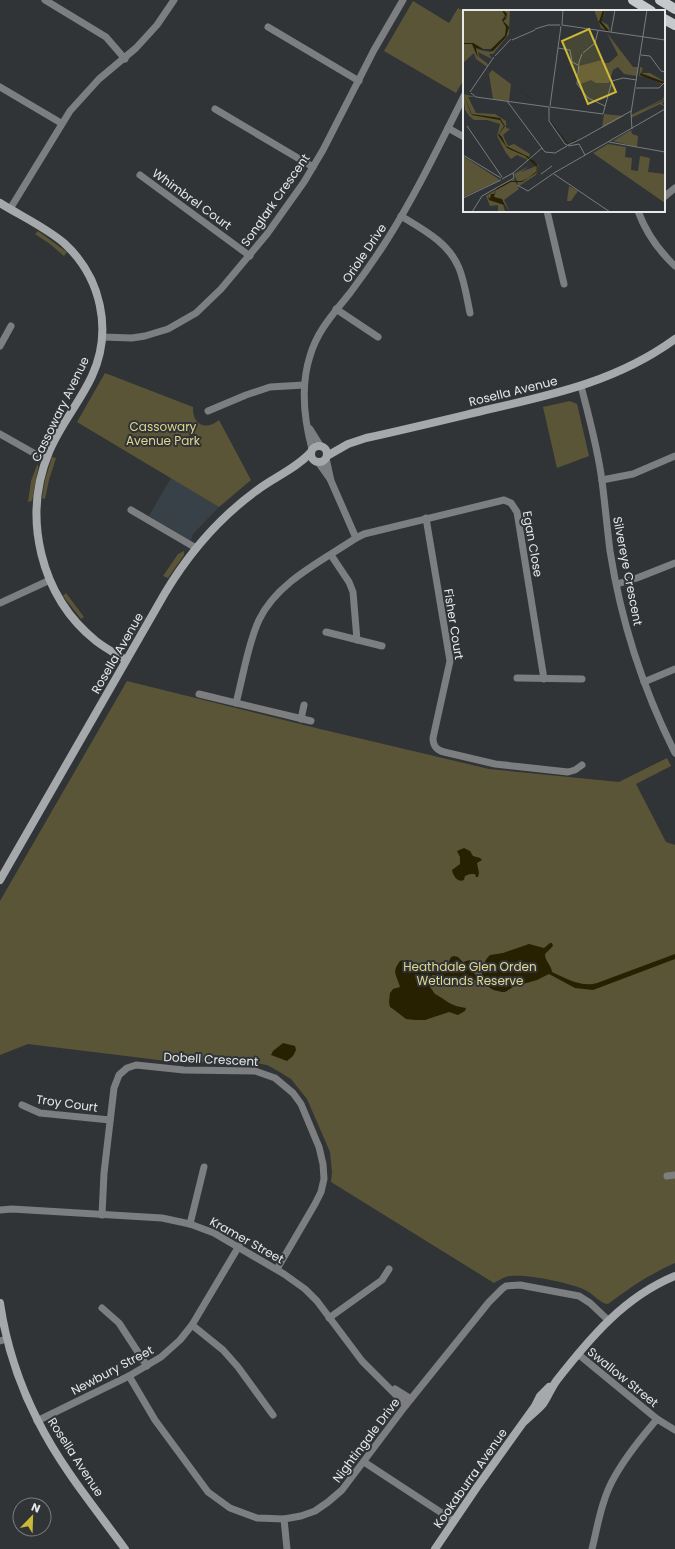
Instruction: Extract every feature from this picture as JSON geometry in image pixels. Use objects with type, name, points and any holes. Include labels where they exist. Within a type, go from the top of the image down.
[{"type":"main road","points":[[633,0],[649,10]]},
{"type":"main road","points":[[660,0],[675,9]]},
{"type":"main road","points":[[665,20],[675,25]]},
{"type":"street","points":[[45,0],[98,32],[112,43],[125,59]]},
{"type":"street","points":[[10,209],[61,123],[88,89],[125,59],[157,25],[174,0]]},
{"type":"street","name":"Songlark Crescent","points":[[102,337],[121,338],[145,336],[157,333],[178,325],[196,313],[212,299],[250,256],[280,216],[313,167],[342,116],[374,50],[403,0]]},
{"type":"street","points":[[268,27],[359,81]]},
{"type":"street","points":[[0,87],[61,123]]},
{"type":"street","name":"Oriole Drive","points":[[317,448],[308,425],[304,404],[304,385],[307,366],[316,339],[336,309],[363,275],[401,216],[463,98]]},
{"type":"street","points":[[215,109],[313,167]]},
{"type":"street","points":[[448,128],[463,136]]},
{"type":"street","name":"Whimbrel Court","points":[[140,175],[250,256]]},
{"type":"street","points":[[665,196],[675,188]]},
{"type":"street","name":"Cassowary Avenue","points":[[0,203],[55,237],[72,251],[82,263],[92,280],[98,296],[102,317],[102,337],[99,358],[92,375],[51,448],[46,460],[38,492],[36,520],[41,554],[50,580],[63,604],[79,625],[96,640],[126,660]]},
{"type":"street","points":[[547,212],[564,284]]},
{"type":"street","points":[[638,212],[654,243],[675,266]]},
{"type":"street","points":[[401,216],[442,243],[453,256],[460,270],[470,313]]},
{"type":"street","points":[[336,309],[378,337]]},
{"type":"street","points":[[0,346],[12,326]]},
{"type":"street","name":"Rosella Avenue","points":[[0,880],[169,586],[196,548],[237,506],[266,484],[292,468],[317,448],[348,444],[366,438],[543,397],[581,386],[624,370],[675,339]]},
{"type":"street","points":[[208,411],[246,394],[270,387],[304,385]]},
{"type":"street","name":"Silvereye Crescent","points":[[581,386],[594,437],[602,480],[610,551],[628,630],[644,682],[675,753]]},
{"type":"street","points":[[0,434],[46,460]]},
{"type":"street","name":"Rosella Avenue","points":[[292,468],[322,459],[348,444]]},
{"type":"street","points":[[317,448],[327,451],[322,459],[312,457],[317,448]]},
{"type":"street","points":[[602,480],[633,474],[675,456]]},
{"type":"street","points":[[322,459],[356,538]]},
{"type":"street","name":"Egan Close","points":[[236,703],[253,635],[259,620],[276,594],[288,583],[356,538],[374,531],[504,500],[510,501],[514,505],[517,512],[544,679]]},
{"type":"street","points":[[131,510],[196,548]]},
{"type":"street","name":"Fisher Court","points":[[426,518],[450,661],[433,738],[434,745],[439,751],[495,764],[568,772],[575,770],[582,765]]},
{"type":"street","points":[[331,555],[349,582],[353,592],[357,640]]},
{"type":"street","points":[[617,584],[675,563]]},
{"type":"street","points":[[0,603],[50,580]]},
{"type":"street","points":[[326,632],[382,646]]},
{"type":"street","points":[[644,682],[675,669]]},
{"type":"street","points":[[517,678],[582,679]]},
{"type":"street","points":[[199,694],[310,721]]},
{"type":"street","points":[[301,719],[304,706]]},
{"type":"street","name":"Dobell Crescent","points":[[102,1215],[104,1173],[114,1088],[116,1078],[122,1071],[132,1066],[189,1070],[255,1071],[275,1078],[288,1087],[301,1104],[319,1147],[324,1164],[324,1179],[321,1192],[277,1269]]},
{"type":"street","name":"Troy Court","points":[[22,1105],[40,1113],[110,1120]]},
{"type":"street","points":[[190,1224],[204,1167]]},
{"type":"street","points":[[667,1176],[675,1175]]},
{"type":"street","name":"Kramer Street","points":[[0,1210],[162,1218],[190,1224],[214,1233],[277,1269],[305,1289],[317,1301],[362,1361],[406,1405]]},
{"type":"street","name":"Newbury Street","points":[[37,1421],[129,1376],[166,1353],[180,1340],[192,1325],[239,1246]]},
{"type":"street","points":[[329,1318],[382,1280],[389,1268]]},
{"type":"street","name":"Kookaburra Avenue","points":[[435,1549],[525,1421],[540,1396],[556,1382],[608,1320],[638,1296],[675,1276]]},
{"type":"street","name":"Nightingale Drive","points":[[129,1376],[155,1420],[208,1492],[220,1502],[242,1514],[257,1518],[284,1519],[315,1511],[342,1490],[406,1405],[489,1302],[506,1286],[520,1284],[574,1295],[587,1300],[608,1320]]},
{"type":"street","name":"Rosella Avenue","points":[[0,1303],[3,1340],[37,1421],[67,1468],[125,1549]]},
{"type":"street","points":[[102,1308],[119,1323],[147,1366]]},
{"type":"street","points":[[192,1325],[223,1350],[238,1367],[273,1415]]},
{"type":"street","name":"Swallow Street","points":[[578,1354],[657,1419],[675,1430]]},
{"type":"street","name":"Kramer Street","points":[[386,1384],[411,1399]]},
{"type":"street","points":[[592,1549],[601,1508],[614,1476],[657,1419]]},
{"type":"street","points":[[364,1462],[454,1521]]},
{"type":"street","points":[[284,1519],[287,1549]]},
{"type":"shaded area","points":[[171,478],[219,507],[193,534],[191,540],[149,516]]},
{"type":"shaded area","points":[[464,848],[470,851],[473,856],[482,860],[477,863],[479,873],[478,877],[476,877],[475,874],[470,874],[465,876],[464,880],[460,881],[453,875],[452,870],[460,864],[460,857],[457,851]]},
{"type":"shaded area","points":[[552,943],[553,946],[545,954],[552,972],[574,982],[585,984],[597,983],[675,954],[675,959],[593,990],[575,988],[549,974],[537,980],[513,987],[505,992],[497,991],[486,985],[483,980],[482,968],[490,955],[503,953],[529,944],[544,948]]},
{"type":"shaded area","points":[[451,957],[458,957],[463,962],[470,960],[473,972],[479,978],[478,980],[468,980],[453,986],[441,978],[433,975],[430,977],[430,987],[435,994],[449,1003],[466,1008],[465,1011],[458,1015],[449,1012],[425,1020],[415,1020],[406,1019],[390,1007],[390,993],[393,989],[400,987],[395,971],[400,961],[411,961],[427,973],[430,972],[432,966],[438,970],[445,970]]},
{"type":"shaded area","points":[[283,1043],[295,1046],[296,1050],[293,1056],[287,1061],[271,1055],[273,1051]]},
{"type":"green space","points":[[413,1],[449,23],[458,8],[463,10],[463,81],[456,93],[384,51]]},
{"type":"green space","points":[[38,231],[67,252],[64,256],[35,234]]},
{"type":"green space","name":"Cassowary Avenue Park","points":[[105,373],[193,407],[195,418],[197,422],[201,424],[209,425],[219,420],[251,480],[219,507],[77,422]]},
{"type":"green space","points":[[570,401],[577,404],[589,456],[557,468],[543,407]]},
{"type":"green space","points":[[52,457],[56,458],[45,499],[42,498],[45,480]]},
{"type":"green space","points":[[37,465],[38,469],[32,501],[28,502],[31,481]]},
{"type":"green space","points":[[184,551],[184,555],[168,578],[163,576],[178,554]]},
{"type":"green space","points":[[66,593],[84,617],[81,619],[63,596]]},
{"type":"green space","points":[[141,614],[145,618],[132,639],[128,637]]},
{"type":"green space","name":"Heathdale Glen Orden Wetlands Reserve","points":[[127,681],[489,769],[619,782],[667,758],[671,766],[636,784],[666,842],[675,845],[675,1263],[640,1282],[608,1304],[605,1304],[588,1291],[579,1287],[549,1280],[527,1276],[509,1276],[494,1283],[331,1182],[332,1172],[330,1152],[307,1099],[291,1079],[267,1065],[244,1061],[183,1063],[28,1044],[0,1055],[0,901]]}]
